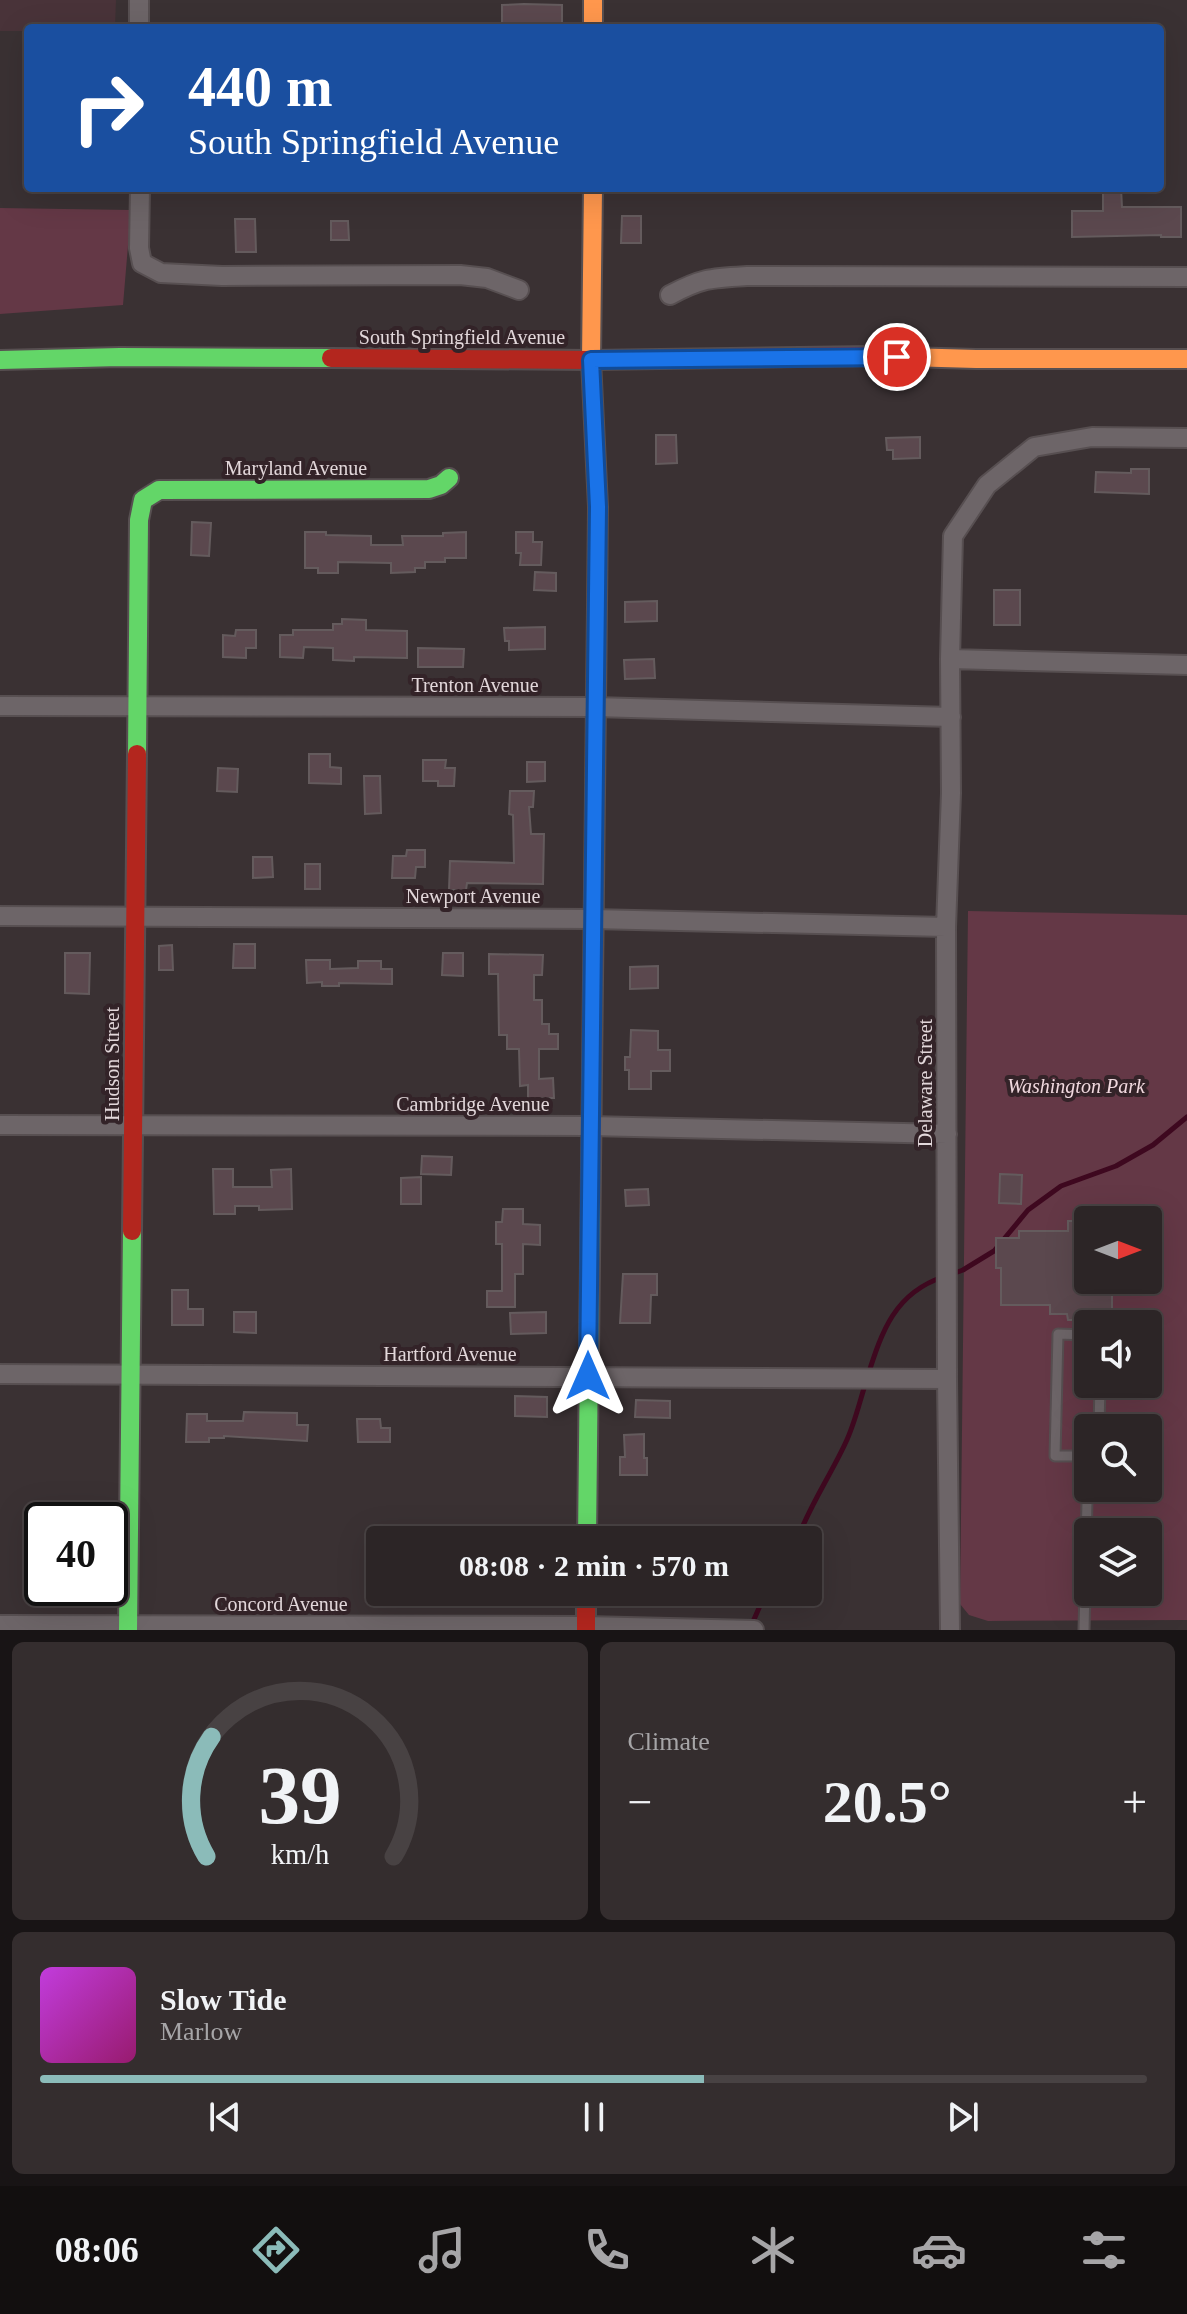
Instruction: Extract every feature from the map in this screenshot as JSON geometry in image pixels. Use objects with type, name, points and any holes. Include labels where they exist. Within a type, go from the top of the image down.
[{"type":"street","points":[[139,0],[139,24]]},
{"type":"street","points":[[593,0],[593,24]]},
{"type":"street","points":[[140,192],[139,248],[142,263],[161,273],[222,276],[460,275],[487,278],[519,290]]},
{"type":"street","points":[[587,1526],[598,507],[591,360],[593,192]]},
{"type":"street","points":[[670,295],[697,281],[747,276],[1187,277]]},
{"type":"street","name":"South Springfield Avenue","points":[[0,360],[120,357],[591,360],[871,356],[1187,359]]},
{"type":"street","name":"Delaware Street","points":[[950,1630],[946,927],[953,536],[987,485],[1034,447],[1092,437],[1187,438]]},
{"type":"street","name":"Maryland Avenue","points":[[143,500],[159,490],[429,489],[449,478]]},
{"type":"street","name":"Hudson Street","points":[[128,1628],[136,707],[139,520],[143,500]]},
{"type":"street","points":[[950,659],[1187,665]]},
{"type":"street","name":"Trenton Avenue","points":[[0,706],[595,707],[951,717]]},
{"type":"street","name":"Newport Avenue","points":[[0,916],[592,919],[946,927]]},
{"type":"street","name":"Cambridge Avenue","points":[[0,1125],[590,1126],[947,1134]]},
{"type":"street","name":"Hartford Avenue","points":[[0,1374],[947,1379]]},
{"type":"street","points":[[586,1606],[586,1628]]},
{"type":"street","name":"Concord Avenue","points":[[0,1625],[754,1630]]},
{"type":"lane","points":[[1074,1335],[1058,1334],[1055,1456],[1074,1457]]},
{"type":"lane","points":[[1084,1630],[1087,1502]]},
{"type":"shaded area","points":[[0,0],[116,0],[115,24],[24,24],[24,31],[0,31]]},
{"type":"green space","points":[[0,208],[131,210],[123,305],[0,314]]},
{"type":"green space","name":"Washington Park","points":[[968,911],[1187,915],[1187,1620],[988,1621],[969,1615],[960,1604]]},
{"type":"building","points":[[502,5],[562,5],[562,24],[502,23]]},
{"type":"building","points":[[1103,192],[1121,192],[1122,207],[1181,207],[1181,237],[1072,237],[1072,211],[1103,211]]},
{"type":"building","points":[[622,216],[641,216],[641,243],[621,243]]},
{"type":"building","points":[[235,219],[255,219],[256,252],[236,252]]},
{"type":"building","points":[[331,221],[348,221],[349,240],[331,240]]},
{"type":"building","points":[[656,435],[676,435],[677,463],[656,464]]},
{"type":"building","points":[[920,437],[920,458],[893,459],[893,450],[887,450],[886,438]]},
{"type":"building","points":[[1131,469],[1149,469],[1149,494],[1095,492],[1096,472],[1131,473]]},
{"type":"building","points":[[192,522],[211,523],[209,556],[191,555]]},
{"type":"building","points":[[305,532],[371,536],[371,545],[403,545],[402,536],[443,536],[443,533],[466,532],[466,558],[425,562],[425,568],[415,568],[415,572],[391,573],[391,563],[338,562],[338,573],[318,573],[318,568],[305,568]]},
{"type":"building","points":[[516,532],[533,532],[533,542],[542,542],[541,565],[520,565],[521,553],[516,553]]},
{"type":"building","points":[[535,572],[556,573],[556,591],[534,590]]},
{"type":"building","points":[[994,590],[1020,590],[1020,625],[994,625]]},
{"type":"building","points":[[657,601],[657,621],[625,622],[625,602]]},
{"type":"building","points":[[342,619],[366,620],[366,630],[407,631],[407,658],[354,657],[354,661],[333,660],[333,648],[304,647],[303,658],[280,657],[280,635],[293,635],[293,630],[333,630],[333,624],[342,624]]},
{"type":"building","points":[[545,627],[545,649],[509,650],[504,628]]},
{"type":"building","points":[[236,630],[256,630],[256,648],[246,648],[246,658],[223,657],[223,635],[235,636]]},
{"type":"building","points":[[418,648],[464,649],[463,667],[418,667]]},
{"type":"building","points":[[654,659],[655,678],[625,679],[624,660]]},
{"type":"building","points":[[309,754],[330,754],[330,767],[341,768],[341,784],[309,783]]},
{"type":"building","points":[[423,760],[446,760],[445,768],[455,768],[454,786],[438,786],[438,781],[423,781]]},
{"type":"building","points":[[527,762],[545,762],[545,781],[527,782]]},
{"type":"building","points":[[218,768],[238,769],[237,792],[217,791]]},
{"type":"building","points":[[364,776],[380,776],[381,813],[365,814]]},
{"type":"building","points":[[510,791],[534,791],[533,807],[529,807],[531,834],[544,834],[543,884],[467,883],[466,890],[449,890],[450,861],[514,863]]},
{"type":"building","points":[[407,850],[425,850],[425,867],[416,867],[415,878],[392,878],[393,856],[406,856]]},
{"type":"building","points":[[253,857],[272,857],[273,877],[253,878]]},
{"type":"building","points":[[305,864],[320,864],[320,889],[305,889]]},
{"type":"building","points":[[234,944],[255,944],[255,968],[233,968]]},
{"type":"building","points":[[172,945],[173,970],[159,970],[159,946]]},
{"type":"building","points":[[65,953],[90,953],[89,994],[65,993]]},
{"type":"building","points":[[443,953],[463,953],[463,976],[442,975]]},
{"type":"building","points":[[489,954],[543,955],[542,975],[534,975],[534,1000],[542,1000],[542,1024],[549,1024],[549,1034],[558,1034],[558,1049],[539,1049],[539,1079],[553,1078],[554,1098],[528,1098],[528,1085],[520,1086],[519,1049],[507,1049],[507,1035],[499,1035],[498,974],[489,974]]},
{"type":"building","points":[[306,960],[330,960],[330,969],[358,968],[358,961],[381,961],[381,969],[392,969],[392,984],[339,983],[339,986],[322,986],[322,982],[307,983]]},
{"type":"building","points":[[658,966],[658,988],[630,989],[630,967]]},
{"type":"building","points":[[631,1030],[658,1031],[658,1050],[670,1050],[670,1071],[651,1071],[651,1089],[629,1089],[625,1057],[630,1057]]},
{"type":"building","points":[[422,1156],[452,1157],[451,1175],[421,1174]]},
{"type":"building","points":[[213,1169],[233,1169],[233,1187],[272,1187],[271,1170],[291,1169],[292,1209],[259,1210],[259,1206],[235,1206],[235,1214],[214,1214]]},
{"type":"building","points":[[1000,1174],[1022,1175],[1021,1204],[999,1203]]},
{"type":"building","points":[[421,1177],[421,1204],[401,1204],[401,1178]]},
{"type":"building","points":[[648,1189],[649,1205],[626,1206],[625,1190]]},
{"type":"building","points":[[503,1209],[523,1209],[523,1224],[540,1225],[540,1245],[523,1244],[523,1274],[515,1274],[515,1307],[487,1307],[487,1291],[502,1291],[502,1244],[496,1244],[496,1222],[502,1222]]},
{"type":"building","points":[[1068,1221],[1074,1221],[1074,1294],[1112,1294],[1112,1310],[1074,1310],[1074,1320],[1068,1320],[1067,1314],[1050,1314],[1050,1305],[1001,1305],[1001,1268],[996,1268],[996,1238],[1019,1238],[1019,1231],[1068,1231]]},
{"type":"building","points":[[623,1274],[657,1274],[657,1295],[651,1295],[650,1323],[620,1323]]},
{"type":"building","points":[[172,1290],[188,1290],[188,1309],[203,1309],[203,1325],[172,1325]]},
{"type":"building","points":[[234,1312],[256,1312],[256,1333],[234,1332]]},
{"type":"building","points":[[546,1312],[546,1333],[511,1334],[510,1313]]},
{"type":"building","points":[[515,1396],[547,1397],[547,1417],[515,1416]]},
{"type":"building","points":[[636,1400],[670,1401],[670,1418],[635,1417]]},
{"type":"building","points":[[244,1412],[297,1413],[297,1425],[308,1425],[307,1441],[224,1436],[209,1438],[209,1442],[186,1442],[187,1414],[207,1414],[207,1421],[243,1421]]},
{"type":"building","points":[[357,1419],[380,1419],[381,1428],[390,1428],[390,1442],[358,1442]]},
{"type":"building","points":[[644,1434],[647,1475],[620,1475],[620,1457],[625,1457],[624,1435]]},
{"type":"waterway","points":[[952,1274],[994,1251],[1028,1210],[1061,1186],[1116,1166],[1153,1145],[1187,1117]]},
{"type":"waterway","points":[[868,1375],[885,1329],[902,1303],[927,1284],[943,1277]]},
{"type":"waterway","points":[[803,1526],[848,1437],[865,1385]]},
{"type":"waterway","points":[[752,1624],[760,1606]]},
{"type":"traffic: fast","points":[[0,360],[331,358]]},
{"type":"traffic: fast","points":[[137,754],[139,520],[143,500],[159,490],[429,489],[449,478]]},
{"type":"traffic: fast","points":[[587,1526],[591,1167]]},
{"type":"traffic: fast","points":[[128,1630],[132,1231]]},
{"type":"traffic: slow","points":[[593,0],[593,24]]},
{"type":"traffic: slow","points":[[593,192],[591,360],[598,507],[597,607]]},
{"type":"traffic: slow","points":[[872,356],[1187,359]]},
{"type":"traffic: jam","points":[[331,358],[591,360],[872,356]]},
{"type":"traffic: jam","points":[[591,1167],[597,607]]},
{"type":"traffic: jam","points":[[132,1231],[137,754]]},
{"type":"traffic: jam","points":[[586,1606],[586,1630]]},
{"type":"route","points":[[588,1376],[598,507],[591,360],[897,357]]}]
